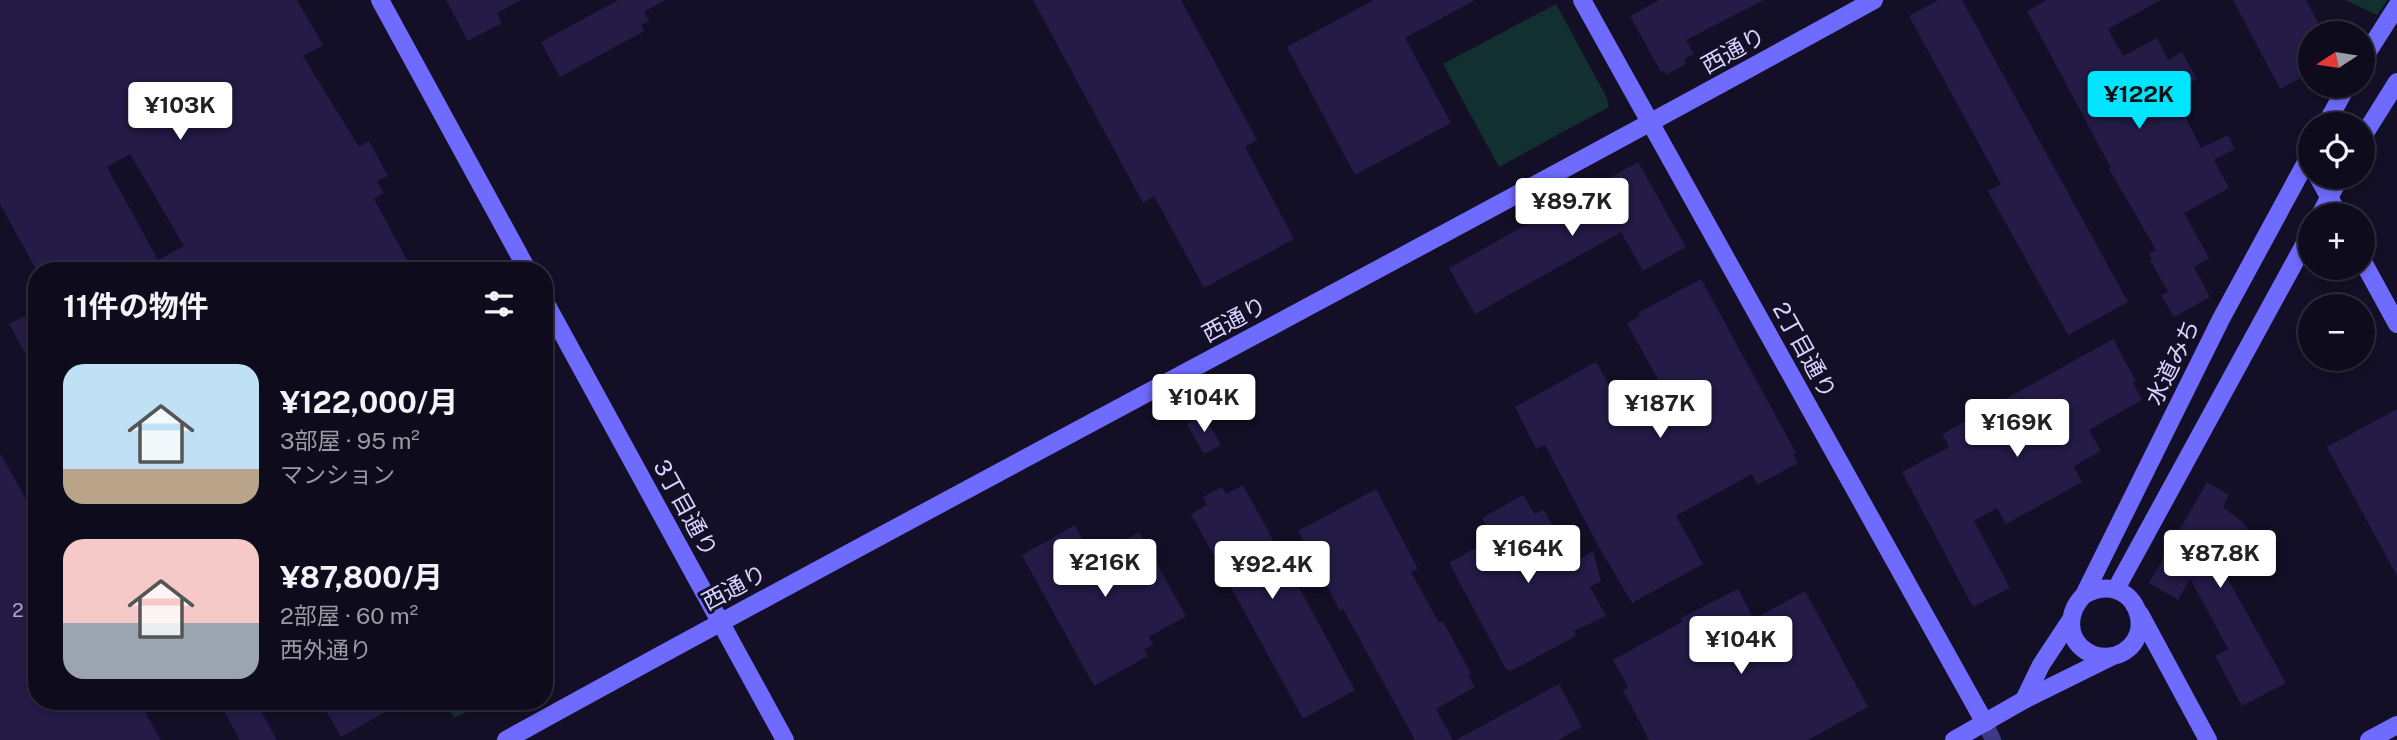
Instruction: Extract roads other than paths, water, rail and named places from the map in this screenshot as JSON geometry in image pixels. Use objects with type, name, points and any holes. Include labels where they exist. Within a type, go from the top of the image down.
[{"type":"street","points":[[380,0],[523,262]]},
{"type":"street","name":"2丁目通り","points":[[1582,0],[1985,723]]},
{"type":"street","name":"西通り","points":[[506,740],[720,622],[1650,124],[1874,0]]},
{"type":"street","points":[[2375,41],[2397,6]]},
{"type":"street","points":[[2375,117],[2397,82]]},
{"type":"street","name":"水道みち","points":[[2084,594],[2221,319],[2298,178]]},
{"type":"street","points":[[2325,189],[2333,203]]},
{"type":"street","points":[[2327,203],[2334,189]]},
{"type":"street","points":[[2116,589],[2298,256]]},
{"type":"street","points":[[2373,280],[2397,324]]},
{"type":"street","name":"3丁目通り","points":[[553,316],[785,740]]},
{"type":"street","points":[[2024,700],[2070,621],[2077,602],[2084,594],[2094,589],[2116,589],[2130,597],[2163,653],[2208,740]]},
{"type":"street","points":[[1954,740],[2024,700],[2127,649],[2138,633],[2138,611]]},
{"type":"street","points":[[2070,621],[2076,641],[2083,649],[2092,655],[2113,656]]},
{"type":"street","points":[[2133,643],[2163,653]]},
{"type":"street","points":[[1985,723],[1993,740]]},
{"type":"street","points":[[2370,740],[2397,725]]}]
